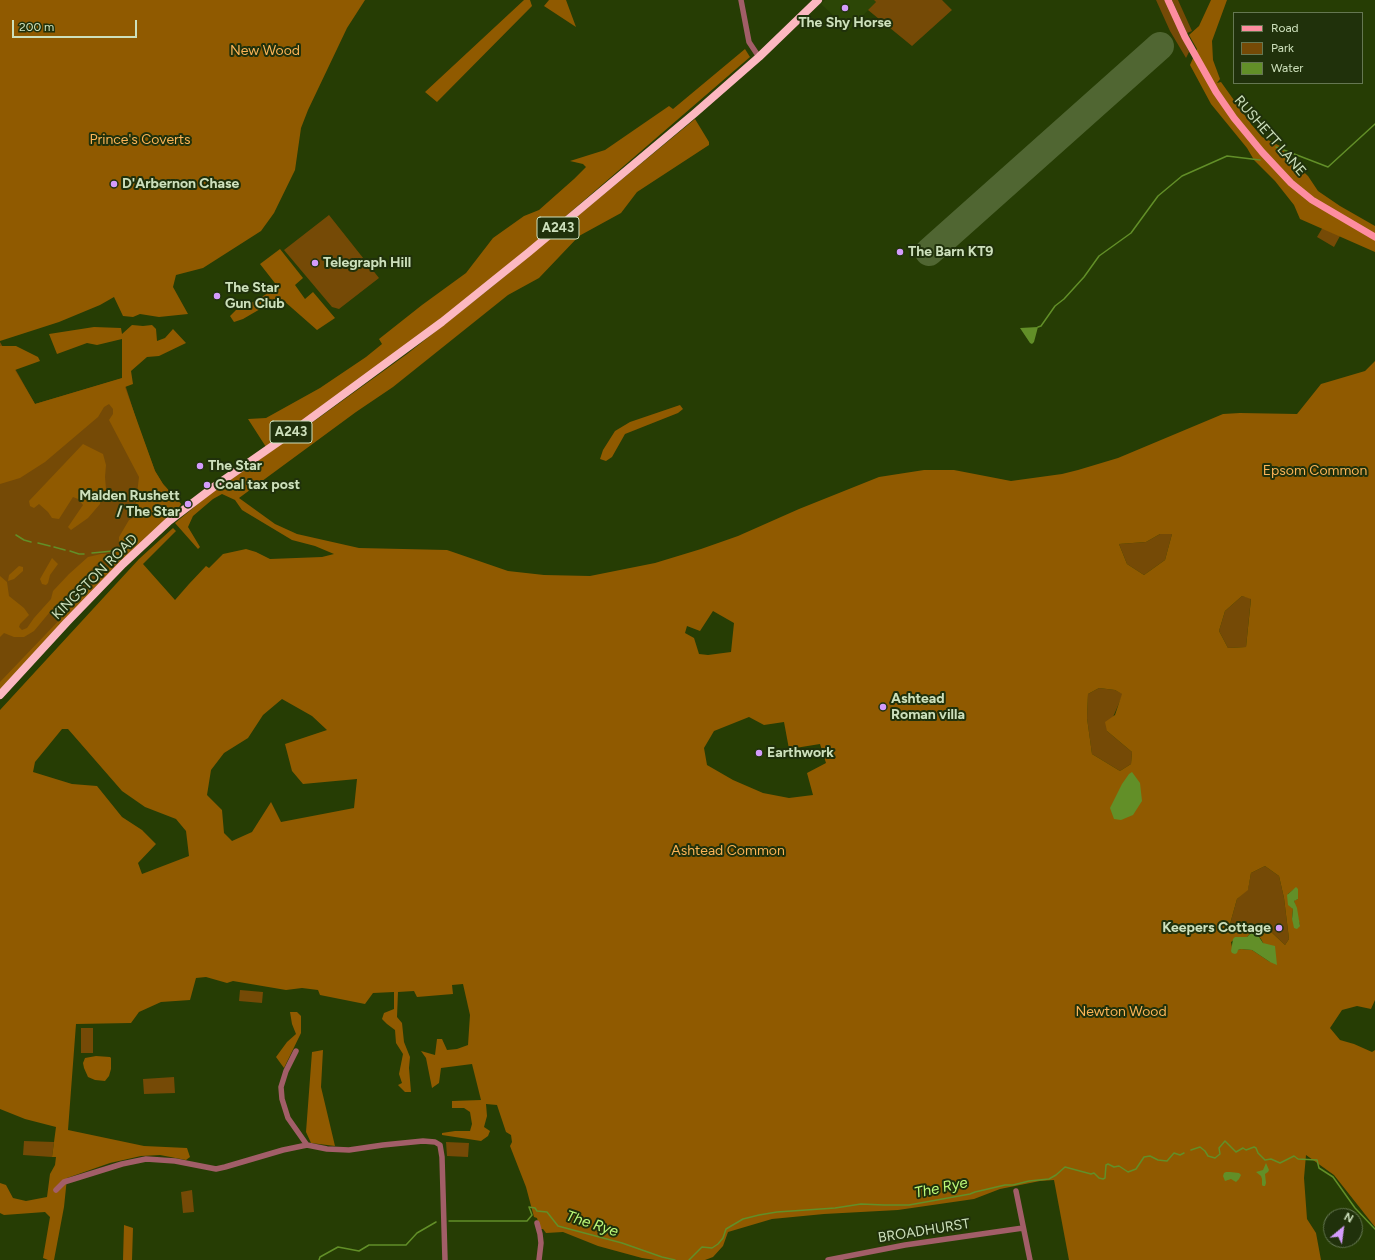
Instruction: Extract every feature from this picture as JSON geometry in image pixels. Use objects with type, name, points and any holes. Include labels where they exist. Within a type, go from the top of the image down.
[{"type":"highway","name":"A243","points":[[759,57],[818,0]]},
{"type":"highway","name":"KINGSTON ROAD","points":[[0,695],[123,564],[169,521],[442,322],[529,252],[695,113],[759,57]]},
{"type":"main road","name":"RUSHETT LANE","points":[[1168,0],[1185,37],[1216,92],[1234,118],[1262,152],[1291,183],[1312,200],[1375,237]]},
{"type":"street","points":[[741,0],[749,42],[759,57]]},
{"type":"street","points":[[296,1050],[286,1071],[282,1087],[282,1099],[288,1118],[307,1145]]},
{"type":"street","points":[[56,1190],[64,1182],[122,1164],[146,1159],[175,1161],[216,1168],[225,1167],[283,1150],[307,1145],[327,1149],[349,1150],[383,1144],[431,1141],[438,1143],[441,1148],[445,1260]]},
{"type":"street","points":[[1016,1191],[1030,1260]]},
{"type":"street","points":[[537,1223],[541,1238],[539,1260]]},
{"type":"street","name":"BROADHURST","points":[[828,1260],[905,1245],[1024,1228]]},
{"type":"shaded area","points":[[825,0],[874,0],[876,2],[849,30],[821,4]]},
{"type":"green space","name":"Prince's Coverts","points":[[0,0],[365,0],[347,28],[308,110],[301,128],[295,170],[274,213],[261,231],[203,268],[176,275],[173,287],[188,314],[159,317],[140,314],[133,317],[123,316],[114,297],[100,305],[59,322],[0,341]]},
{"type":"green space","points":[[524,0],[530,0],[532,6],[437,102],[425,92]]},
{"type":"green space","points":[[549,0],[566,0],[576,27],[544,6]]},
{"type":"green space","points":[[874,0],[942,0],[952,10],[912,46],[868,10],[876,2]]},
{"type":"green space","points":[[1156,0],[1165,0],[1189,52],[1186,58],[1170,31]]},
{"type":"green space","points":[[1172,0],[1178,0],[1192,31],[1187,33]]},
{"type":"green space","points":[[1211,0],[1227,0],[1212,41],[1213,60],[1220,79],[1217,83],[1221,82],[1262,137],[1282,147],[1287,156],[1308,176],[1318,191],[1340,206],[1375,226],[1375,252],[1300,219],[1294,205],[1275,181],[1254,160],[1247,148],[1211,104],[1190,65],[1197,49],[1189,35],[1199,26]]},
{"type":"green space","points":[[745,49],[750,57],[530,247],[447,315],[266,447],[248,419],[266,418],[320,388],[366,357],[382,344],[379,339],[466,273],[493,238],[524,216],[539,210],[586,167],[583,164],[570,161],[605,150],[669,106],[673,109]]},
{"type":"green space","name":"Ashtead Common","points":[[695,119],[709,142],[709,145],[637,192],[621,213],[579,236],[539,278],[508,295],[393,387],[356,412],[239,498],[275,524],[297,534],[359,548],[447,550],[508,571],[544,575],[590,576],[655,563],[701,549],[738,536],[799,509],[879,477],[924,470],[954,470],[1011,481],[1062,474],[1118,458],[1223,414],[1297,414],[1321,384],[1365,371],[1375,361],[1375,1000],[1371,1009],[1357,1006],[1342,1010],[1330,1028],[1340,1040],[1372,1052],[1375,1050],[1375,1227],[1363,1212],[1363,1208],[1360,1208],[1334,1175],[1306,1155],[1304,1178],[1307,1219],[1316,1233],[1321,1260],[1069,1260],[1054,1180],[1040,1181],[1000,1189],[974,1199],[898,1210],[824,1214],[772,1219],[728,1232],[723,1246],[713,1257],[705,1260],[655,1260],[642,1258],[598,1246],[563,1232],[546,1233],[543,1229],[540,1229],[537,1218],[534,1217],[526,1187],[510,1146],[512,1142],[511,1135],[506,1132],[497,1105],[486,1104],[487,1116],[484,1127],[490,1131],[488,1136],[481,1141],[442,1135],[442,1133],[455,1131],[470,1131],[472,1124],[470,1112],[464,1108],[452,1108],[452,1101],[481,1100],[472,1064],[441,1068],[439,1083],[432,1088],[426,1058],[421,1051],[435,1055],[437,1039],[442,1039],[447,1050],[457,1049],[468,1045],[470,1015],[463,984],[452,985],[453,994],[417,997],[414,991],[398,992],[397,1017],[402,1023],[404,1042],[410,1057],[409,1068],[411,1092],[405,1092],[398,1085],[402,1083],[399,1074],[403,1054],[396,1043],[395,1030],[382,1019],[384,1013],[394,1009],[394,992],[373,993],[365,1004],[320,995],[318,990],[302,988],[286,990],[233,981],[227,983],[206,977],[196,978],[190,1000],[161,1002],[139,1012],[131,1023],[76,1024],[68,1130],[144,1146],[187,1148],[190,1157],[186,1160],[160,1155],[141,1156],[110,1163],[67,1178],[64,1207],[54,1260],[43,1258],[50,1217],[45,1212],[4,1215],[0,1213],[0,1183],[6,1185],[13,1198],[26,1201],[47,1197],[50,1174],[55,1165],[56,1157],[52,1157],[56,1127],[25,1119],[0,1109],[0,710],[139,559],[173,528],[176,531],[143,564],[175,600],[206,566],[209,568],[223,554],[246,549],[270,559],[322,557],[334,554],[315,546],[292,540],[242,510],[235,500],[222,494],[213,499],[193,516],[188,527],[200,547],[198,549],[175,523],[210,494],[407,354],[488,290]],"holes":[[[1160,534],[1172,534],[1165,560],[1144,575],[1127,564],[1119,544],[1146,542]],[[1242,596],[1251,599],[1246,647],[1228,648],[1219,631],[1225,611]],[[713,611],[734,623],[731,652],[708,655],[699,654],[694,638],[685,633],[687,626],[700,631]],[[1099,688],[1115,690],[1122,694],[1115,715],[1105,722],[1107,731],[1132,752],[1131,764],[1120,771],[1092,754],[1087,718],[1088,694]],[[282,699],[312,716],[327,730],[285,744],[292,771],[303,784],[357,779],[354,808],[281,822],[271,802],[252,832],[232,841],[224,833],[222,810],[207,795],[211,770],[224,753],[248,738],[263,715]],[[749,717],[764,725],[784,722],[789,749],[820,744],[826,763],[807,773],[813,795],[789,798],[763,793],[733,780],[707,765],[704,748],[714,731]],[[62,729],[68,729],[122,791],[145,807],[176,819],[186,831],[189,856],[142,874],[138,863],[156,844],[142,830],[122,817],[97,786],[72,784],[33,772],[35,762]],[[1265,866],[1279,876],[1284,898],[1289,939],[1285,945],[1268,929],[1230,924],[1237,899],[1248,890],[1251,873]],[[1298,889],[1298,899],[1294,901],[1300,926],[1292,919],[1293,909],[1290,906],[1288,894],[1293,890]],[[1252,932],[1260,934],[1259,937],[1265,945],[1270,962],[1252,950],[1238,950],[1232,947],[1231,942],[1238,937],[1247,937]]]},
{"type":"green space","points":[[329,215],[379,278],[339,309],[332,307],[284,250]]},
{"type":"green space","points":[[1323,227],[1340,236],[1334,247],[1317,237]]},
{"type":"green space","points":[[280,249],[303,278],[295,285],[305,299],[313,292],[335,318],[317,330],[284,301],[274,301],[243,319],[234,322],[230,316],[236,310],[243,308],[278,287],[260,264]]},
{"type":"green space","points":[[132,325],[152,325],[156,329],[157,341],[165,338],[173,329],[186,343],[159,356],[147,357],[131,371],[133,384],[125,387],[155,471],[163,484],[181,504],[154,530],[0,690],[0,682],[116,561],[112,557],[106,558],[97,564],[49,613],[34,631],[24,637],[14,637],[4,633],[0,637],[0,576],[7,582],[9,596],[24,608],[29,615],[19,627],[22,630],[27,628],[51,599],[53,591],[88,557],[101,554],[113,554],[121,547],[119,545],[119,537],[129,520],[133,518],[135,511],[139,477],[109,420],[113,414],[113,409],[109,404],[104,407],[98,417],[45,462],[20,478],[0,484],[0,346],[16,346],[38,357],[40,361],[15,370],[35,404],[122,378],[122,339],[97,345],[87,343],[57,354],[49,334],[94,327],[121,328],[122,334]]},
{"type":"green space","points":[[0,342],[35,404],[123,378],[155,471],[163,484],[181,504],[154,530],[0,690]]},
{"type":"green space","points":[[680,405],[683,409],[678,413],[625,434],[612,457],[606,461],[600,459],[603,450],[615,431],[630,422]]},
{"type":"green space","points":[[83,444],[103,454],[106,465],[106,489],[101,493],[100,504],[88,518],[71,530],[68,527],[83,505],[78,499],[73,497],[59,519],[52,518],[39,504],[34,508],[30,506],[29,501]]},
{"type":"green space","points":[[1160,534],[1172,534],[1165,560],[1144,575],[1127,564],[1119,544],[1146,542]]},
{"type":"green space","points":[[52,558],[58,564],[50,575],[48,583],[46,585],[42,584],[40,579]]},
{"type":"green space","points":[[19,566],[23,567],[23,571],[14,579],[8,581],[9,575]]},
{"type":"green space","points":[[1242,596],[1251,598],[1246,647],[1228,648],[1219,631],[1225,611]]},
{"type":"green space","points":[[1099,688],[1115,690],[1123,694],[1107,731],[1132,752],[1131,764],[1120,771],[1092,754],[1087,718],[1088,694]]},
{"type":"green space","points":[[1265,866],[1279,876],[1284,898],[1289,939],[1285,945],[1268,929],[1230,924],[1237,899],[1248,889],[1251,873]]},
{"type":"green space","points":[[240,990],[263,992],[262,1003],[239,1001]]},
{"type":"green space","points":[[290,1012],[297,1012],[301,1016],[301,1033],[284,1068],[276,1057],[287,1042],[296,1034],[292,1024]]},
{"type":"green space","points":[[81,1028],[93,1028],[93,1053],[81,1053]]},
{"type":"green space","points":[[323,1050],[321,1087],[335,1146],[311,1143],[306,1132],[312,1052]]},
{"type":"green space","points":[[96,1056],[111,1058],[111,1069],[109,1076],[105,1081],[95,1080],[88,1077],[84,1068],[83,1063],[85,1058]]},
{"type":"green space","points":[[174,1077],[175,1093],[144,1094],[143,1079]]},
{"type":"green space","points":[[24,1141],[54,1142],[52,1157],[23,1155]]},
{"type":"green space","points":[[446,1142],[469,1143],[468,1157],[447,1156]]},
{"type":"green space","points":[[192,1190],[194,1212],[183,1213],[181,1192]]},
{"type":"green space","points":[[124,1225],[133,1228],[132,1260],[123,1260]]},
{"type":"water","points":[[1038,327],[1034,342],[1032,344],[1020,328]]},
{"type":"water","points":[[1132,772],[1140,783],[1142,801],[1133,815],[1121,820],[1114,819],[1110,808],[1122,784]]},
{"type":"water","points":[[1296,887],[1298,889],[1298,899],[1294,901],[1297,908],[1300,926],[1297,929],[1294,928],[1292,919],[1293,909],[1288,905],[1287,895]]},
{"type":"water","points":[[1256,931],[1260,933],[1259,937],[1263,943],[1275,946],[1277,965],[1252,950],[1241,949],[1235,954],[1232,953],[1233,939],[1235,937],[1247,937],[1252,932]]},
{"type":"water","points":[[1266,1163],[1269,1170],[1265,1174],[1266,1183],[1265,1186],[1263,1186],[1261,1176],[1256,1172],[1263,1170]]},
{"type":"water","points":[[1226,1172],[1239,1173],[1241,1175],[1236,1182],[1231,1179],[1225,1181],[1223,1176]]},
{"type":"waterway","points":[[1276,147],[1328,167],[1375,124]]},
{"type":"waterway","points":[[1038,327],[1041,326],[1055,306],[1064,299],[1084,277],[1099,256],[1131,233],[1158,196],[1182,176],[1227,156],[1260,160]]},
{"type":"waterway","points":[[16,535],[31,542]]},
{"type":"waterway","points":[[38,543],[50,546]]},
{"type":"waterway","points":[[54,547],[65,550]]},
{"type":"waterway","points":[[92,553],[123,550]]},
{"type":"waterway","points":[[70,551],[84,554]]},
{"type":"waterway","name":"The Rye","points":[[1191,1150],[1200,1147],[1208,1156],[1215,1158],[1220,1154],[1219,1148],[1225,1141],[1236,1152],[1243,1148],[1246,1150],[1254,1147],[1265,1160],[1271,1159],[1280,1163],[1294,1156],[1298,1159],[1317,1160],[1319,1168],[1333,1177],[1355,1208],[1375,1229]]},
{"type":"waterway","name":"The Rye","points":[[689,1260],[702,1247],[712,1248],[718,1244],[723,1238],[726,1229],[743,1219],[759,1215],[861,1204],[909,1205],[970,1194],[1005,1185],[1049,1179],[1065,1167],[1091,1174],[1094,1173],[1099,1178],[1103,1179],[1105,1178],[1106,1165],[1108,1164],[1114,1167],[1119,1166],[1128,1172],[1136,1169],[1144,1157],[1150,1156],[1158,1160],[1167,1161],[1174,1153],[1180,1155],[1184,1153]]},
{"type":"waterway","name":"The Rye","points":[[449,1221],[527,1221],[532,1215],[529,1207],[535,1208],[537,1211],[547,1212],[558,1226],[622,1243],[675,1260]]},
{"type":"waterway","name":"The Rye","points":[[319,1260],[320,1257],[338,1247],[359,1251],[369,1245],[406,1245],[417,1233],[436,1222]]},
{"type":"runway","points":[[929,252],[1160,46]]},
{"type":"place","name":"The Shy Horse","points":[[845,8]]},
{"type":"place","name":"D'Arbernon Chase","points":[[114,184]]},
{"type":"place","name":"The Barn KT9","points":[[900,252]]},
{"type":"place","name":"Telegraph Hill","points":[[315,263]]},
{"type":"place","name":"The Star Gun Club","points":[[217,296]]},
{"type":"place","name":"The Star","points":[[200,466]]},
{"type":"place","name":"Coal tax post","points":[[207,485]]},
{"type":"place","name":"Malden Rushett / The Star","points":[[188,504]]},
{"type":"place","name":"Ashtead Roman villa","points":[[883,707]]},
{"type":"place","name":"Earthwork","points":[[759,753]]},
{"type":"place","name":"Keepers Cottage","points":[[1279,928]]},
{"type":"park label","name":"New Wood","points":[[265,51]]},
{"type":"park label","name":"Epsom Common","points":[[1315,471]]},
{"type":"park label","name":"Newton Wood","points":[[1121,1012]]}]
